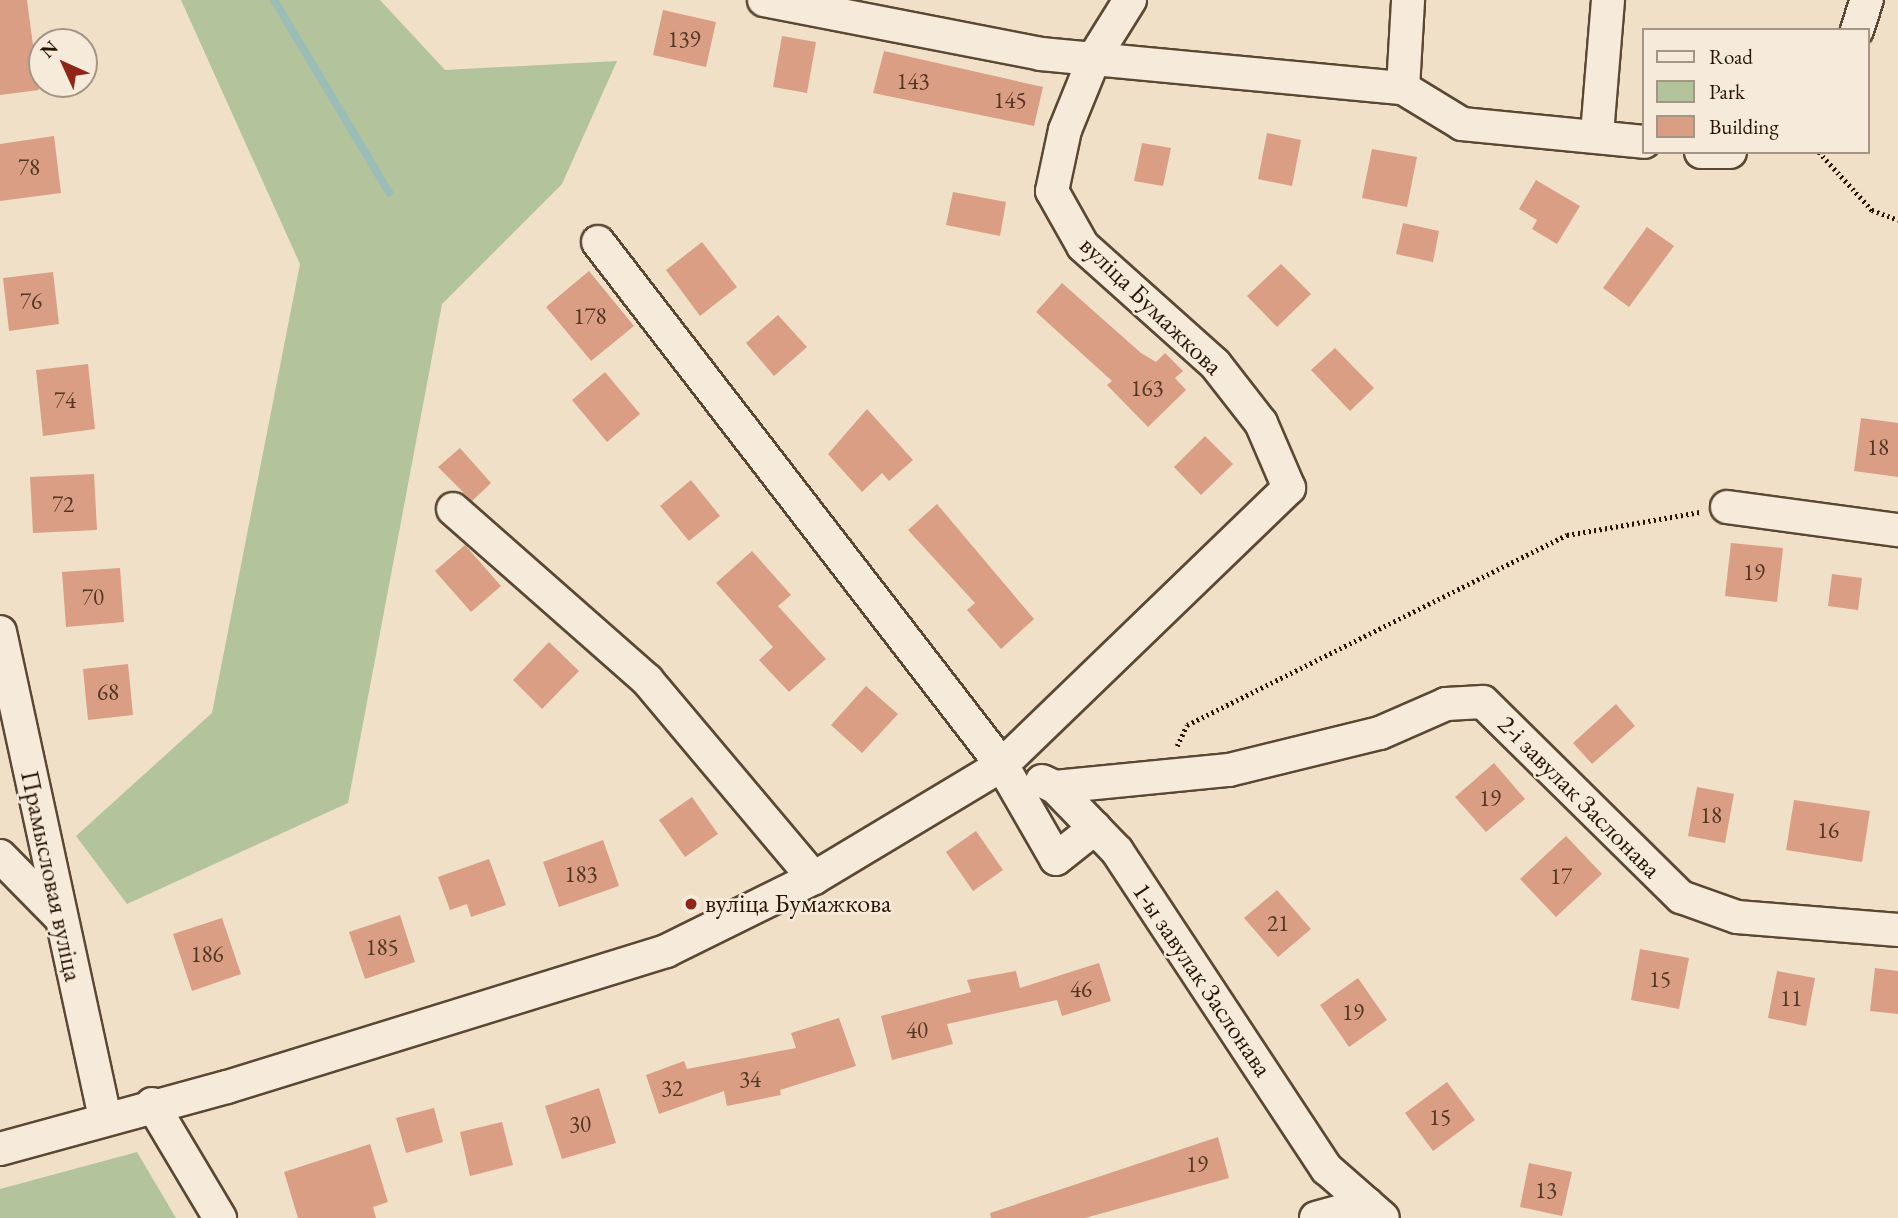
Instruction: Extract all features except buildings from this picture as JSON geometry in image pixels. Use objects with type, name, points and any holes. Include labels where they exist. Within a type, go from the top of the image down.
[{"type":"street","points":[[764,0],[836,5],[1041,54],[1095,56],[1403,88],[1462,124],[1597,134],[1643,142]]},
{"type":"street","name":"вуліца Бумажкова","points":[[152,1104],[227,1087],[666,951],[814,878],[1002,765],[1289,488],[1261,423],[1215,364],[1083,246],[1052,191],[1065,130],[1095,56],[1130,0]]},
{"type":"street","points":[[1403,88],[1408,0]]},
{"type":"street","points":[[1597,134],[1608,0]]},
{"type":"street","points":[[1858,28],[1867,0]]},
{"type":"street","points":[[598,242],[1002,765],[1056,859],[1095,828]]},
{"type":"street","points":[[1727,508],[1898,530]]},
{"type":"street","points":[[453,509],[647,680],[814,878]]},
{"type":"street","name":"Прамысловая вуліца","points":[[0,632],[105,1119]]},
{"type":"street","name":"2-і завулак Заслонава","points":[[1055,787],[1229,770],[1380,733],[1446,704],[1483,702],[1681,897],[1737,917],[1898,930]]},
{"type":"street","name":"1-ы завулак Заслонава","points":[[1002,765],[1055,787],[1117,851],[1327,1169],[1375,1211]]},
{"type":"street","points":[[0,856],[61,918]]},
{"type":"street","points":[[0,1149],[152,1104],[220,1218]]},
{"type":"street","points":[[1316,1218],[1375,1211]]},
{"type":"path","points":[[1821,154],[1872,210],[1898,220]]},
{"type":"path","points":[[1163,775],[1187,725],[1567,535],[1727,508]]},
{"type":"green space","points":[[181,0],[380,0],[445,70],[617,61],[562,184],[442,304],[348,803],[127,904],[76,836],[212,713],[300,264]]},
{"type":"green space","points":[[137,1152],[176,1218],[0,1218],[0,1189]]},
{"type":"waterway","points":[[274,0],[389,192]]},
{"type":"place","name":"вуліца Бумажкова","points":[[691,904]]}]
